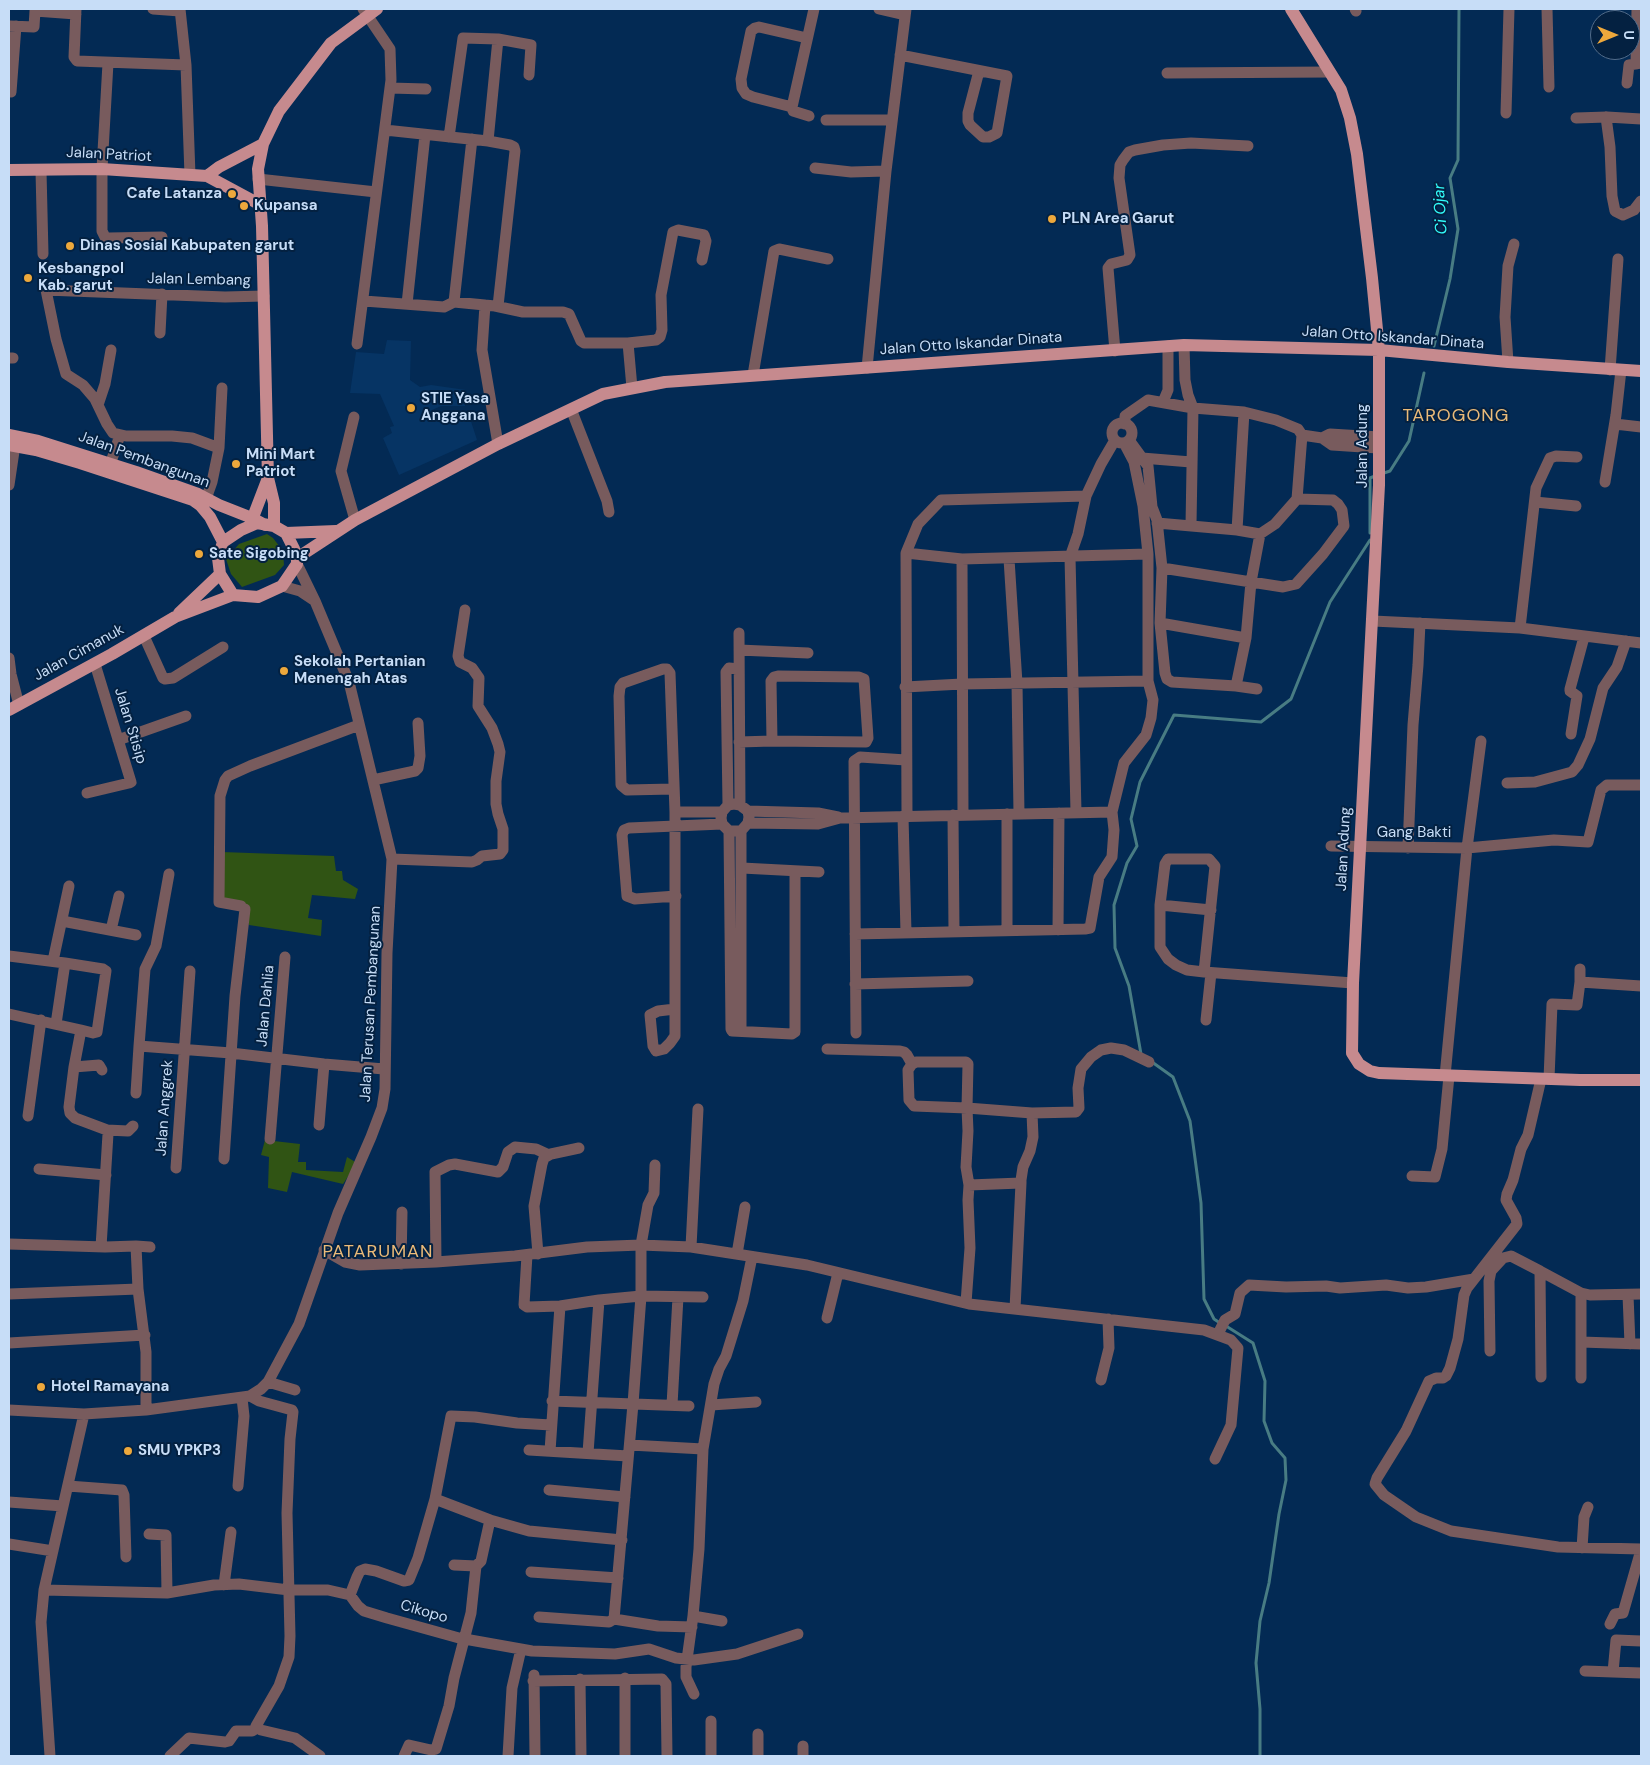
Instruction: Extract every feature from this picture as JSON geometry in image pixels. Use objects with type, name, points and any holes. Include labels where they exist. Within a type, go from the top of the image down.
[{"type":"main road","name":"Jalan Adung","points":[[1291,9],[1341,90],[1350,118],[1357,154],[1379,350],[1380,484],[1352,1053],[1359,1064],[1370,1071],[1379,1073],[1545,1079],[1641,1080]]},
{"type":"main road","points":[[337,531],[286,533],[270,525],[274,503],[268,478],[262,226],[258,169],[263,144],[279,111],[331,43],[370,11]]},
{"type":"main road","points":[[207,176],[219,166],[263,144]]},
{"type":"main road","name":"Jalan Patriot","points":[[9,170],[102,169],[207,176],[259,204]]},
{"type":"main road","name":"Jalan Otto Iskandar Dinata","points":[[297,561],[355,520],[498,444],[603,394],[665,382],[1184,345],[1379,350],[1508,362],[1641,371]]},
{"type":"main road","name":"Jalan Pembangunan","points":[[12,440],[38,441],[109,468],[198,494],[223,542]]},
{"type":"main road","points":[[233,595],[220,574],[218,558],[223,542],[250,522],[268,478]]},
{"type":"main road","name":"Jalan Pembangunan","points":[[203,502],[219,505],[250,522],[270,525]]},
{"type":"main road","points":[[210,517],[219,505]]},
{"type":"main road","points":[[175,617],[233,595],[258,597],[282,586],[297,561],[294,549],[286,533]]},
{"type":"main road","points":[[175,617],[220,574]]},
{"type":"main road","name":"Jalan Cimanuk","points":[[14,707],[95,664],[175,617]]},
{"type":"street","points":[[153,9],[180,10],[186,65],[190,175]]},
{"type":"street","points":[[808,116],[793,111],[792,107],[814,9]]},
{"type":"street","points":[[867,368],[886,171],[906,12],[879,9]]},
{"type":"street","points":[[1506,113],[1509,9]]},
{"type":"street","points":[[1547,9],[1549,87]]},
{"type":"street","points":[[1627,83],[1628,67],[1630,64],[1639,63],[1637,9]]},
{"type":"street","points":[[12,92],[12,26],[34,27],[35,10],[76,11],[75,59],[85,62],[186,65]]},
{"type":"street","points":[[357,344],[390,88],[391,52],[370,11]]},
{"type":"street","points":[[792,107],[753,97],[746,94],[742,88],[741,79],[751,32],[759,27],[807,38]]},
{"type":"street","points":[[449,137],[463,38],[498,39],[531,45],[529,75]]},
{"type":"street","points":[[488,141],[498,39]]},
{"type":"street","points":[[900,55],[1007,76],[997,133],[989,136],[983,136],[968,121],[968,113],[979,71]]},
{"type":"street","points":[[108,63],[102,169],[102,230],[106,237],[162,238]]},
{"type":"street","points":[[1167,72],[1330,72]]},
{"type":"street","points":[[390,88],[426,90]]},
{"type":"street","points":[[1606,117],[1610,147],[1612,196],[1615,211],[1623,215],[1634,210],[1641,202]]},
{"type":"street","points":[[1576,118],[1641,119]]},
{"type":"street","points":[[826,120],[892,120]]},
{"type":"street","points":[[385,130],[488,141],[510,144],[514,147],[498,306]]},
{"type":"street","points":[[407,304],[425,135]]},
{"type":"street","points":[[454,302],[472,139]]},
{"type":"street","points":[[1115,350],[1108,268],[1111,264],[1127,260],[1130,255],[1119,178],[1120,165],[1123,160],[1129,152],[1163,145],[1191,143],[1248,146]]},
{"type":"street","points":[[814,168],[851,172],[886,171]]},
{"type":"street","points":[[41,171],[43,254]]},
{"type":"street","points":[[258,179],[376,192]]},
{"type":"street","points":[[364,301],[444,307],[454,302],[498,306],[523,312],[563,312],[569,314],[584,342],[628,343],[656,340],[660,337],[662,330],[661,295],[673,232],[678,230],[704,235],[706,241],[702,260]]},
{"type":"street","points":[[1508,362],[1505,317],[1508,266],[1514,244]]},
{"type":"street","points":[[753,375],[774,251],[779,249],[828,259]]},
{"type":"street","points":[[1605,482],[1615,424],[1618,259]]},
{"type":"street","name":"Jalan Lembang","points":[[120,435],[113,433],[95,399],[83,385],[66,374],[56,339],[46,290],[225,297],[264,296]]},
{"type":"street","points":[[160,333],[162,294]]},
{"type":"street","points":[[485,305],[482,350],[498,444]]},
{"type":"street","points":[[628,343],[632,388]]},
{"type":"street","points":[[1184,345],[1185,380],[1193,408],[1191,525]]},
{"type":"street","points":[[1163,402],[1168,390],[1168,346]]},
{"type":"street","points":[[98,405],[106,384],[110,350]]},
{"type":"street","points":[[203,502],[212,482],[218,448],[222,388]]},
{"type":"street","points":[[1125,424],[1126,416],[1148,400],[1193,408],[1244,412],[1298,428],[1302,436],[1297,498],[1275,524],[1260,534],[1191,525],[1158,523]]},
{"type":"street","points":[[571,410],[608,501],[609,512]]},
{"type":"street","points":[[1237,530],[1244,412]]},
{"type":"street","points":[[354,417],[341,471],[355,520]]},
{"type":"street","points":[[1076,812],[1070,557],[1078,534],[1086,496],[1101,464],[1123,441],[1131,430],[1125,424],[1118,424],[1112,434],[1123,441],[1148,466],[1150,495],[1158,523],[1162,568],[1160,623],[1167,679],[1172,682],[1257,689]]},
{"type":"street","points":[[1615,424],[1641,427]]},
{"type":"street","points":[[109,468],[120,435],[192,438],[218,448]]},
{"type":"street","points":[[1302,436],[1322,438],[1332,445],[1379,442]]},
{"type":"street","points":[[9,485],[12,440]]},
{"type":"street","points":[[855,934],[1090,928],[1098,877],[1112,857],[1114,830],[1112,812],[1124,762],[1146,736],[1153,700],[1148,681],[1148,554],[1143,506],[1134,462],[1123,441]]},
{"type":"street","points":[[1520,628],[1536,488],[1550,458],[1556,456],[1577,458]]},
{"type":"street","points":[[1142,458],[1191,462]]},
{"type":"street","points":[[906,932],[906,553],[918,524],[941,500],[1086,496]]},
{"type":"street","points":[[1162,568],[1283,587],[1296,584],[1323,554],[1344,526],[1342,510],[1333,500],[1297,498]]},
{"type":"street","points":[[1535,502],[1576,506]]},
{"type":"street","points":[[1236,686],[1246,638],[1250,582],[1260,534]]},
{"type":"street","points":[[906,553],[962,559],[1148,554]]},
{"type":"street","points":[[954,932],[962,684],[962,559]]},
{"type":"street","points":[[1009,559],[1017,683],[1019,814]]},
{"type":"street","name":"Jalan Terusan Pembangunan","points":[[246,1397],[261,1389],[268,1382],[299,1324],[338,1213],[382,1108],[385,1089],[387,953],[392,859],[349,682],[297,561]]},
{"type":"street","points":[[282,586],[300,592],[315,601]]},
{"type":"street","points":[[392,859],[472,862],[482,856],[500,854],[503,850],[503,829],[496,804],[496,781],[500,752],[492,728],[478,706],[479,678],[472,668],[460,662],[458,656],[465,610]]},
{"type":"street","points":[[1372,621],[1520,628],[1641,643]]},
{"type":"street","points":[[1160,623],[1246,638]]},
{"type":"street","points":[[1408,848],[1413,725],[1420,623]]},
{"type":"street","points":[[739,633],[739,742],[744,808],[749,817],[745,827],[736,933],[732,1031],[792,1034],[795,1032],[795,871]]},
{"type":"street","points":[[141,637],[165,679],[173,678],[223,647]]},
{"type":"street","points":[[1571,734],[1577,696],[1570,689],[1584,637]]},
{"type":"street","points":[[1507,783],[1535,782],[1572,772],[1578,765],[1590,739],[1603,688],[1617,667],[1626,641]]},
{"type":"street","points":[[739,650],[808,653]]},
{"type":"street","points":[[9,658],[14,707]]},
{"type":"street","name":"Jalan Stisip","points":[[87,793],[131,782],[95,664]]},
{"type":"street","points":[[736,933],[726,828],[721,818],[725,809],[726,672],[729,668],[739,669]]},
{"type":"street","points":[[673,789],[627,790],[621,785],[620,687],[623,683],[663,669],[667,669],[670,673],[675,812],[675,1009]]},
{"type":"street","points":[[739,742],[772,740],[866,742],[868,738],[864,679],[859,677],[774,677],[771,681],[772,740]]},
{"type":"street","points":[[905,687],[962,684],[1148,681]]},
{"type":"street","points":[[118,740],[186,716]]},
{"type":"street","points":[[373,780],[415,771],[418,768],[420,756],[418,723]]},
{"type":"street","points":[[224,1159],[243,907],[219,902],[220,796],[228,776],[359,725]]},
{"type":"street","points":[[1412,1176],[1435,1177],[1442,1149],[1467,848],[1482,741]]},
{"type":"street","points":[[856,1033],[854,761],[860,757],[906,760]]},
{"type":"street","name":"Gang Bakti","points":[[1331,846],[1361,848],[1467,848],[1554,840],[1588,842],[1601,790],[1608,785],[1641,785]]},
{"type":"street","points":[[675,812],[725,809],[734,804],[744,808],[818,813],[840,818]]},
{"type":"street","points":[[676,896],[635,899],[627,896],[622,836],[624,830],[630,828],[675,826],[726,828],[818,824],[840,818],[854,817],[1112,812]]},
{"type":"street","points":[[1058,930],[1059,813]]},
{"type":"street","points":[[1007,814],[1007,930]]},
{"type":"street","points":[[1206,1020],[1208,973],[1210,910],[1215,866],[1209,859],[1172,858],[1166,860],[1160,905],[1160,947],[1168,959],[1176,965],[1187,970],[1208,973],[1354,983]]},
{"type":"street","points":[[742,868],[819,872]]},
{"type":"street","points":[[136,1093],[146,969],[156,946],[169,874]]},
{"type":"street","points":[[53,961],[69,886]]},
{"type":"street","points":[[111,930],[119,896]]},
{"type":"street","points":[[1160,905],[1210,910]]},
{"type":"street","points":[[62,921],[136,935]]},
{"type":"street","points":[[9,956],[53,961],[106,971],[97,1032],[93,1033],[9,1014]]},
{"type":"street","name":"Jalan Dahlia","points":[[270,1139],[286,957]]},
{"type":"street","points":[[56,1024],[65,963]]},
{"type":"street","points":[[1580,969],[1577,1005],[1552,1004],[1545,1079],[1528,1135],[1520,1149],[1514,1180],[1506,1196],[1517,1224],[1500,1243],[1467,1288],[1464,1295],[1458,1340],[1450,1368],[1443,1378],[1429,1381],[1406,1431],[1375,1484],[1384,1495],[1416,1517],[1451,1530],[1558,1547],[1641,1550],[1623,1613],[1615,1614],[1610,1624]]},
{"type":"street","name":"Jalan Anggrek","points":[[176,1168],[190,971]]},
{"type":"street","points":[[856,984],[968,981]]},
{"type":"street","points":[[1580,982],[1641,986]]},
{"type":"street","points":[[28,1116],[41,1020]]},
{"type":"street","points":[[81,1030],[74,1067],[70,1113],[75,1118],[107,1130],[128,1131],[133,1126]]},
{"type":"street","points":[[139,1046],[231,1052],[324,1064],[384,1069]]},
{"type":"street","points":[[966,1303],[970,1248],[969,1185],[966,1166],[968,1131],[967,1108],[969,1066],[968,1063],[916,1062],[912,1064],[908,1070],[910,1103],[914,1106],[967,1108],[1032,1113],[1076,1112],[1078,1108],[1081,1068],[1101,1050],[1111,1048],[1124,1050],[1149,1062]]},
{"type":"street","points":[[827,1049],[900,1051],[907,1055],[912,1064]]},
{"type":"street","points":[[320,1125],[324,1064]]},
{"type":"street","points":[[74,1067],[99,1065],[102,1070]]},
{"type":"street","points":[[691,1246],[698,1109]]},
{"type":"street","points":[[1015,1309],[1021,1183],[1023,1168],[1033,1137],[1032,1113]]},
{"type":"street","points":[[101,1247],[107,1130]]},
{"type":"street","points":[[436,1262],[435,1172],[455,1164],[498,1172],[503,1168],[508,1152],[515,1147],[524,1146],[549,1155]]},
{"type":"street","points":[[579,1148],[565,1150],[544,1158],[534,1206],[533,1255],[524,1305],[530,1308],[560,1306],[641,1296],[703,1297]]},
{"type":"street","points":[[614,1619],[641,1296],[641,1245],[648,1205],[654,1193],[655,1165]]},
{"type":"street","points":[[39,1168],[106,1174]]},
{"type":"street","points":[[969,1185],[1021,1183]]},
{"type":"street","points":[[736,1254],[745,1207]]},
{"type":"street","points":[[402,1212],[402,1264]]},
{"type":"street","points":[[9,1244],[101,1247],[150,1246]]},
{"type":"street","points":[[136,1246],[138,1290],[145,1335],[146,1410]]},
{"type":"street","points":[[324,1250],[345,1262],[360,1265],[533,1255],[587,1247],[691,1246],[807,1265],[966,1303],[1219,1333],[1235,1343],[1238,1348],[1238,1354],[1231,1425],[1215,1459]]},
{"type":"street","points":[[1490,1352],[1489,1281],[1491,1271],[1503,1258],[1511,1256],[1580,1293],[1590,1296],[1641,1294]]},
{"type":"street","points":[[694,1694],[686,1677],[686,1660],[692,1622],[699,1549],[703,1449],[714,1384],[726,1356],[743,1301],[752,1257]]},
{"type":"street","points":[[1540,1271],[1541,1377]]},
{"type":"street","points":[[827,1318],[838,1273]]},
{"type":"street","points":[[1219,1333],[1225,1320],[1235,1314],[1240,1293],[1249,1285],[1340,1288],[1386,1285],[1408,1288],[1474,1279]]},
{"type":"street","points":[[9,1294],[138,1290]]},
{"type":"street","points":[[1580,1293],[1582,1302],[1580,1378]]},
{"type":"street","points":[[1582,1342],[1635,1344],[1628,1295]]},
{"type":"street","points":[[672,1405],[678,1297]]},
{"type":"street","points":[[588,1453],[599,1300]]},
{"type":"street","points":[[550,1451],[560,1306]]},
{"type":"street","points":[[1101,1380],[1109,1348],[1108,1319]]},
{"type":"street","points":[[9,1343],[145,1335]]},
{"type":"street","points":[[268,1382],[295,1390]]},
{"type":"street","points":[[238,1486],[246,1397]]},
{"type":"street","points":[[9,1410],[84,1414],[146,1410],[246,1397],[292,1410],[287,1513],[289,1657],[279,1686],[256,1723],[257,1728]]},
{"type":"street","points":[[552,1401],[689,1406]]},
{"type":"street","points":[[711,1405],[756,1402]]},
{"type":"street","points":[[50,1756],[41,1622],[44,1590],[84,1414]]},
{"type":"street","points":[[44,1590],[167,1593],[239,1584],[289,1590],[328,1590],[350,1595],[360,1571],[365,1569],[404,1581],[409,1580],[418,1558],[435,1499],[451,1416],[551,1425]]},
{"type":"street","points":[[528,1450],[588,1453],[629,1450],[703,1449]]},
{"type":"street","points":[[68,1486],[122,1490],[124,1495],[126,1556]]},
{"type":"street","points":[[549,1490],[625,1497]]},
{"type":"street","points":[[435,1499],[490,1520],[529,1531],[622,1540]]},
{"type":"street","points":[[9,1502],[63,1506]]},
{"type":"street","points":[[1582,1548],[1584,1517],[1588,1507]]},
{"type":"street","points":[[404,1756],[409,1745],[431,1750],[436,1748],[449,1706],[474,1598],[476,1566],[483,1557],[490,1520]]},
{"type":"street","points":[[224,1585],[231,1532]]},
{"type":"street","points":[[149,1534],[166,1535],[167,1593]]},
{"type":"street","points":[[9,1544],[53,1550]]},
{"type":"street","points":[[454,1564],[476,1566]]},
{"type":"street","points":[[531,1572],[618,1578]]},
{"type":"street","name":"Cikopo","points":[[350,1595],[364,1611],[464,1639],[532,1651],[615,1654],[649,1649],[686,1660],[737,1654],[798,1634]]},
{"type":"street","points":[[539,1617],[609,1622],[614,1619],[658,1626],[722,1621]]},
{"type":"street","points":[[1612,1672],[1616,1640],[1641,1641]]},
{"type":"street","points":[[508,1756],[512,1688],[521,1649]]},
{"type":"street","points":[[1585,1670],[1641,1673]]},
{"type":"street","points":[[535,1756],[534,1677],[580,1680],[625,1678],[664,1680],[666,1684],[667,1756]]},
{"type":"street","points":[[625,1678],[625,1756]]},
{"type":"street","points":[[580,1680],[581,1756]]},
{"type":"street","points":[[711,1721],[711,1756]]},
{"type":"street","points":[[170,1756],[189,1738],[227,1742],[236,1731],[252,1731],[257,1728],[295,1738],[320,1756]]},
{"type":"street","points":[[758,1734],[758,1756]]},
{"type":"shaded area","name":"STIE Yasa Anggana","points":[[387,340],[411,341],[410,380],[420,387],[431,385],[466,390],[465,406],[441,406],[432,410],[439,422],[446,425],[469,415],[477,440],[399,475],[383,438],[392,433],[390,427],[394,426],[380,394],[350,393],[356,352],[384,354]]},
{"type":"green space","points":[[267,534],[273,538],[283,551],[284,565],[275,575],[242,587],[231,574],[226,559],[239,544]]},
{"type":"green space","points":[[222,852],[334,856],[336,871],[342,871],[343,880],[358,889],[355,899],[312,895],[308,918],[322,920],[321,936],[249,925],[249,907],[222,900]]},
{"type":"green space","points":[[265,1140],[300,1144],[298,1162],[306,1162],[306,1170],[343,1172],[347,1157],[357,1163],[343,1184],[292,1172],[287,1192],[268,1188],[269,1157],[261,1155]]},
{"type":"waterway","name":"Ci Ojar","points":[[1434,346],[1450,279],[1458,229],[1450,178],[1458,160],[1459,9]]},
{"type":"waterway","points":[[1381,474],[1390,471],[1409,441],[1424,373]]},
{"type":"waterway","points":[[1370,533],[1370,478],[1375,476]]},
{"type":"waterway","points":[[1141,1054],[1129,986],[1115,948],[1114,905],[1127,863],[1137,846],[1131,819],[1140,782],[1174,715],[1261,722],[1291,699],[1330,602],[1370,540]]},
{"type":"waterway","points":[[1152,1062],[1173,1077],[1190,1121],[1201,1203],[1204,1299],[1214,1319],[1220,1323]]},
{"type":"waterway","points":[[1226,1326],[1253,1343],[1265,1381],[1264,1421],[1272,1443],[1285,1458],[1286,1480],[1269,1583],[1260,1621],[1256,1663],[1260,1709],[1260,1756]]},
{"type":"place","name":"Cafe Latanza","points":[[232,194]]},
{"type":"place","name":"Kupansa","points":[[244,206]]},
{"type":"place","name":"PLN Area Garut","points":[[1052,219]]},
{"type":"place","name":"Dinas Sosial Kabupaten garut","points":[[70,246]]},
{"type":"place","name":"Kesbangpol Kab. garut","points":[[28,278]]},
{"type":"place","name":"STIE Yasa Anggana","points":[[411,408]]},
{"type":"place","name":"Mini Mart Patriot","points":[[236,464]]},
{"type":"place","name":"Sate Sigobing","points":[[199,554]]},
{"type":"place","name":"Sekolah Pertanian Menengah Atas","points":[[284,671]]},
{"type":"place","name":"Hotel Ramayana","points":[[41,1387]]},
{"type":"place","name":"SMU YPKP3","points":[[128,1451]]},
{"type":"district","name":"TAROGONG","points":[[1456,416]]},
{"type":"district","name":"PATARUMAN","points":[[378,1252]]}]
